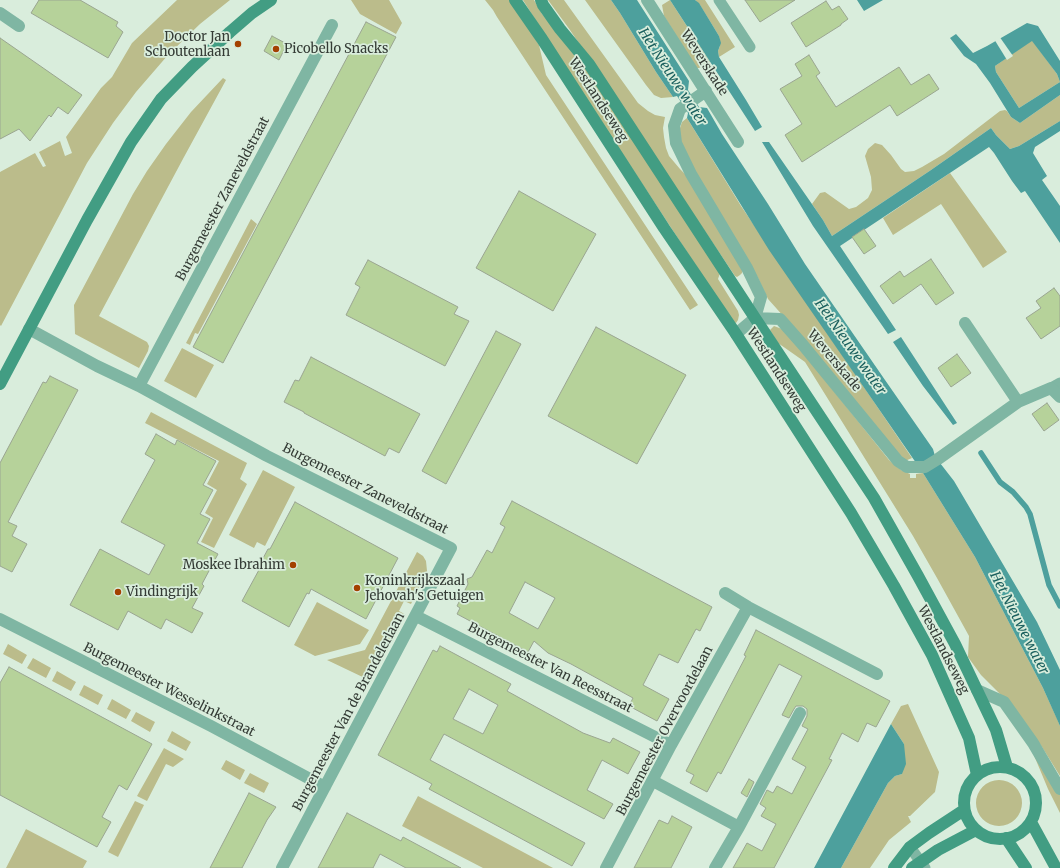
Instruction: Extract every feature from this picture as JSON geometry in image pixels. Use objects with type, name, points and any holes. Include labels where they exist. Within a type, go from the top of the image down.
[{"type":"main road","points":[[0,384],[87,220],[131,142],[161,100],[192,67],[252,13],[271,0]]},
{"type":"main road","name":"Westlandseweg","points":[[515,0],[542,39],[664,228],[736,334],[851,513],[932,655],[970,738],[976,775]]},
{"type":"main road","name":"Westlandseweg","points":[[541,0],[560,29],[590,64],[874,498],[955,644],[996,730],[1007,767]]},
{"type":"main road","points":[[999,766],[1007,767],[1022,774],[1033,788],[1036,805],[1034,814],[1031,822],[1020,833],[1006,838],[990,838],[976,830],[969,821],[964,810],[964,795],[967,787],[976,775],[991,768],[999,766]]},
{"type":"main road","points":[[894,868],[910,847],[964,810]]},
{"type":"main road","points":[[1031,822],[1056,868]]},
{"type":"main road","points":[[919,866],[938,850],[976,830]]},
{"type":"main road","points":[[1006,838],[1026,868]]},
{"type":"street","name":"Weverskade","points":[[650,1],[738,142]]},
{"type":"street","points":[[0,13],[19,26]]},
{"type":"street","name":"Burgemeester Zaneveldstraat","points":[[139,386],[332,25]]},
{"type":"street","points":[[706,91],[680,109],[674,126],[676,143],[691,174],[747,268],[760,297],[755,318],[736,334]]},
{"type":"street","name":"Weverskade","points":[[755,318],[780,318],[898,461],[907,467],[925,467],[938,460],[1018,402],[1056,386],[1060,397]]},
{"type":"street","points":[[965,323],[1018,402]]},
{"type":"street","name":"Burgemeester Zaneveldstraat","points":[[29,329],[97,366],[139,386],[267,456],[451,548]]},
{"type":"street","name":"Burgemeester Van de Brandelerlaan","points":[[282,868],[451,548]]},
{"type":"street","points":[[725,594],[877,674]]},
{"type":"street","name":"Burgemeester Overvoordelaan","points":[[606,868],[671,744],[748,607]]},
{"type":"street","name":"Burgemeester Van Reesstraat","points":[[416,616],[671,744]]},
{"type":"street","name":"Burgemeester Wesselinkstraat","points":[[0,619],[211,726],[325,787]]},
{"type":"street","points":[[977,690],[1004,702],[1033,743],[1060,789]]},
{"type":"street","points":[[715,868],[800,714]]},
{"type":"street","points":[[653,780],[739,827]]},
{"type":"lane","points":[[719,0],[750,47]]},
{"type":"lane","points":[[910,847],[919,866]]},
{"type":"green space","points":[[177,0],[230,0],[200,24],[168,55],[136,92],[113,123],[87,163],[1,326],[0,172],[35,153],[43,167],[46,166],[39,152],[60,141],[65,156],[72,153],[66,137],[101,88],[112,77],[132,43]]},
{"type":"green space","points":[[351,0],[389,0],[402,23],[396,34],[360,14]]},
{"type":"green space","points":[[485,0],[510,0],[539,45],[546,75],[698,305],[690,310]]},
{"type":"green space","points":[[523,0],[534,0],[542,14],[581,61],[720,273],[718,279],[738,311],[739,315],[736,323],[733,322]]},
{"type":"green space","points":[[548,0],[564,0],[638,103],[655,115],[665,117],[663,128],[666,148],[669,156],[686,175],[742,270],[740,275],[737,277],[735,276],[570,30]]},
{"type":"green space","points":[[585,0],[611,0],[673,97],[661,98],[654,95]]},
{"type":"green space","points":[[670,0],[710,62],[699,68],[696,68],[664,16],[662,5]]},
{"type":"green space","points":[[695,0],[705,0],[735,47],[719,57],[719,36],[700,5]]},
{"type":"green space","points":[[1032,40],[1057,74],[1060,82],[1019,108],[996,72],[995,66]]},
{"type":"green space","points":[[223,78],[226,80],[99,316],[147,342],[149,346],[148,351],[139,368],[75,334],[74,305],[133,194],[147,171],[191,112]]},
{"type":"green space","points":[[1060,95],[1060,121],[1019,146],[1010,149],[991,128],[832,236],[812,204],[820,193],[825,192],[849,209],[856,207],[868,198],[872,190],[871,177],[865,156],[868,149],[875,143],[882,145],[905,172],[914,171],[944,154],[1000,111],[1007,111],[1011,117],[1020,123]]},
{"type":"green space","points":[[687,118],[741,206],[912,458],[905,461],[768,299],[758,278],[682,150],[679,131],[682,122]]},
{"type":"green space","points":[[950,173],[1007,252],[983,268],[941,204],[893,235],[883,218]]},
{"type":"green space","points":[[251,219],[257,224],[198,334],[195,333],[190,345],[186,343]]},
{"type":"green space","points":[[774,326],[782,329],[805,355],[889,460],[901,470],[910,474],[910,478],[916,478],[916,474],[923,473],[975,557],[1043,688],[1058,721],[1060,726],[1060,776],[1042,747],[1015,709],[981,675],[968,657],[969,636],[913,536],[805,362],[778,343],[770,330]]},
{"type":"green space","points":[[182,348],[214,365],[196,398],[164,381]]},
{"type":"green space","points":[[151,412],[247,463],[240,479],[247,484],[214,548],[201,542],[213,518],[205,513],[217,490],[207,484],[219,461],[145,423]]},
{"type":"green space","points":[[263,470],[295,487],[265,546],[257,542],[254,548],[229,535]]},
{"type":"green space","points":[[417,552],[423,556],[426,561],[427,571],[411,604],[404,601],[399,611],[406,615],[371,681],[327,660],[365,650]]},
{"type":"green space","points":[[317,602],[369,630],[360,644],[315,656],[294,645]]},
{"type":"green space","points":[[8,644],[27,655],[22,664],[3,654]]},
{"type":"green space","points":[[33,658],[51,668],[46,678],[27,668]]},
{"type":"green space","points":[[57,671],[76,682],[71,691],[52,681]]},
{"type":"green space","points":[[84,685],[103,695],[98,705],[79,695]]},
{"type":"green space","points":[[112,699],[131,710],[126,719],[107,709]]},
{"type":"green space","points":[[908,704],[939,772],[935,792],[910,816],[908,816],[911,822],[889,840],[870,868],[841,868],[888,783],[895,776],[902,774],[904,744],[891,724],[901,706]]},
{"type":"green space","points":[[136,712],[155,722],[150,732],[131,721]]},
{"type":"green space","points":[[172,731],[191,742],[186,751],[167,741]]},
{"type":"green space","points":[[164,748],[184,759],[173,767],[166,764],[147,801],[137,796]]},
{"type":"green space","points":[[1033,753],[1060,795],[1060,813],[1048,789]]},
{"type":"green space","points":[[226,760],[245,770],[240,780],[221,769]]},
{"type":"green space","points":[[250,773],[269,783],[264,793],[244,783]]},
{"type":"green space","points":[[999,780],[1012,784],[1018,790],[1022,803],[1018,816],[1012,822],[999,826],[986,822],[980,816],[976,803],[980,790],[986,784]]},
{"type":"green space","points":[[418,796],[553,868],[483,868],[402,826]]},
{"type":"green space","points":[[135,801],[144,805],[118,857],[108,852]]},
{"type":"green space","points":[[26,829],[87,861],[83,868],[6,868]]},
{"type":"water","name":"Het Nieuwe water","points":[[611,0],[637,0],[689,81],[688,90],[699,107],[707,108],[805,264],[933,449],[935,456],[954,481],[1037,622],[1060,670],[1060,726],[1043,688],[975,557],[923,473],[769,250],[687,118],[688,113],[677,96],[673,97]]},
{"type":"water","points":[[670,0],[695,0],[699,3],[719,36],[721,43],[718,51],[719,57],[762,127],[755,131]]},
{"type":"water","points":[[857,0],[883,0],[864,11]]},
{"type":"water","points":[[1027,23],[1038,26],[1060,61],[1060,82],[1060,95],[1020,123],[1011,117],[990,83],[976,64],[964,56],[950,38],[956,34],[973,53]],"holes":[[[1032,41],[1057,74],[1060,82],[1019,108],[996,72],[995,66]]]},
{"type":"water","points":[[1060,121],[1060,131],[1035,147],[1033,153],[1047,176],[1042,180],[1060,206],[1060,243],[1025,191],[1021,193],[989,147],[840,246],[896,330],[888,334],[813,226],[762,142],[769,142],[823,220],[832,236],[991,128],[1010,149],[1019,146]]},
{"type":"water","points":[[901,337],[957,423],[953,425],[923,386],[893,342]]},
{"type":"water","points":[[891,724],[904,744],[906,764],[902,774],[895,776],[888,783],[841,868],[814,868]]},
{"type":"pier","points":[[999,36],[1013,56],[1007,60],[994,39]]},
{"type":"building","points":[[39,0],[80,0],[118,22],[116,26],[123,32],[108,58],[31,13]]},
{"type":"building","points":[[745,0],[795,0],[760,22]]},
{"type":"building","points":[[826,1],[832,10],[839,6],[848,19],[806,47],[791,23]]},
{"type":"building","points":[[366,22],[396,37],[223,363],[193,347]]},
{"type":"building","points":[[272,36],[287,44],[279,60],[264,51]]},
{"type":"building","points":[[0,38],[82,95],[68,114],[58,107],[51,117],[49,115],[30,141],[19,129],[0,139]]},
{"type":"building","points":[[809,55],[820,73],[816,76],[836,107],[899,67],[911,85],[929,74],[939,89],[897,116],[890,105],[802,162],[785,135],[802,124],[780,89],[802,76],[795,64]]},
{"type":"building","points":[[519,191],[596,234],[553,311],[476,268]]},
{"type":"building","points":[[864,229],[876,246],[864,254],[852,237]]},
{"type":"building","points":[[931,259],[954,293],[936,305],[921,284],[893,304],[880,286],[900,271],[904,277]]},
{"type":"building","points":[[368,260],[458,307],[454,314],[469,321],[445,366],[346,315],[360,287],[355,284]]},
{"type":"building","points":[[1054,288],[1060,296],[1060,326],[1041,339],[1026,318],[1041,308],[1036,301]]},
{"type":"building","points":[[596,327],[686,375],[637,464],[548,416]]},
{"type":"building","points":[[496,331],[521,344],[446,484],[422,471]]},
{"type":"building","points":[[957,354],[971,373],[951,387],[938,368]]},
{"type":"building","points":[[311,357],[420,414],[399,453],[389,448],[385,456],[284,402],[295,380],[299,381]]},
{"type":"building","points":[[50,376],[78,390],[8,522],[17,526],[12,536],[27,544],[12,572],[0,566],[0,463],[43,382],[46,383]]},
{"type":"building","points":[[1047,403],[1059,420],[1044,431],[1032,414]]},
{"type":"building","points":[[156,434],[175,445],[177,440],[216,461],[203,485],[213,490],[200,514],[210,519],[197,543],[218,554],[202,584],[204,586],[192,608],[203,613],[192,633],[166,619],[161,629],[128,611],[118,630],[70,605],[100,549],[149,575],[165,545],[121,522],[155,460],[145,454]]},
{"type":"building","points":[[512,501],[712,607],[700,631],[696,629],[678,663],[659,654],[643,685],[669,699],[657,721],[629,706],[633,698],[548,653],[534,641],[528,652],[457,614],[460,608],[457,606],[468,584],[467,579],[472,577],[487,550],[492,553],[505,527],[500,524]],"holes":[[[525,582],[555,598],[538,629],[509,613]]]},
{"type":"building","points":[[295,502],[398,558],[366,619],[311,589],[309,594],[307,593],[289,627],[242,601],[260,568],[258,567],[268,549],[270,549]]},
{"type":"building","points":[[756,630],[890,701],[876,727],[867,723],[858,742],[842,733],[829,759],[832,760],[774,868],[733,868],[747,843],[762,851],[776,824],[761,816],[766,808],[760,804],[767,790],[773,793],[777,786],[792,794],[806,767],[792,759],[808,729],[802,726],[807,716],[807,709],[803,706],[796,706],[789,718],[782,715],[802,676],[779,664],[721,774],[718,772],[707,792],[690,783],[694,775],[686,771],[746,656],[744,655]]},
{"type":"building","points":[[440,646],[511,684],[507,691],[583,733],[610,743],[613,738],[640,752],[628,774],[602,760],[587,790],[613,804],[604,819],[444,734],[430,760],[585,843],[572,866],[429,789],[432,784],[378,755],[433,650],[437,652]],"holes":[[[469,689],[498,705],[483,734],[453,719]]]},
{"type":"building","points":[[9,667],[152,744],[127,790],[119,785],[102,817],[111,822],[97,847],[0,795],[0,683]]},
{"type":"building","points":[[749,779],[754,782],[747,797],[741,793]]},
{"type":"building","points":[[249,793],[276,807],[267,820],[242,868],[210,868]]},
{"type":"building","points":[[347,813],[401,841],[403,837],[461,868],[406,868],[380,854],[373,868],[318,868]]},
{"type":"building","points":[[672,816],[692,827],[671,868],[634,868],[659,820],[668,824]]},
{"type":"waterway","points":[[981,453],[1000,482],[1013,492],[1030,514],[1049,585],[1060,606]]},
{"type":"place","name":"Doctor Jan Schoutenlaan","points":[[238,44]]},
{"type":"place","name":"Picobello Snacks","points":[[276,49]]},
{"type":"place","name":"Moskee Ibrahim","points":[[293,565]]},
{"type":"place","name":"Koninkrijkszaal Jehovah's Getuigen","points":[[357,588]]},
{"type":"place","name":"Vindingrijk","points":[[118,592]]}]
